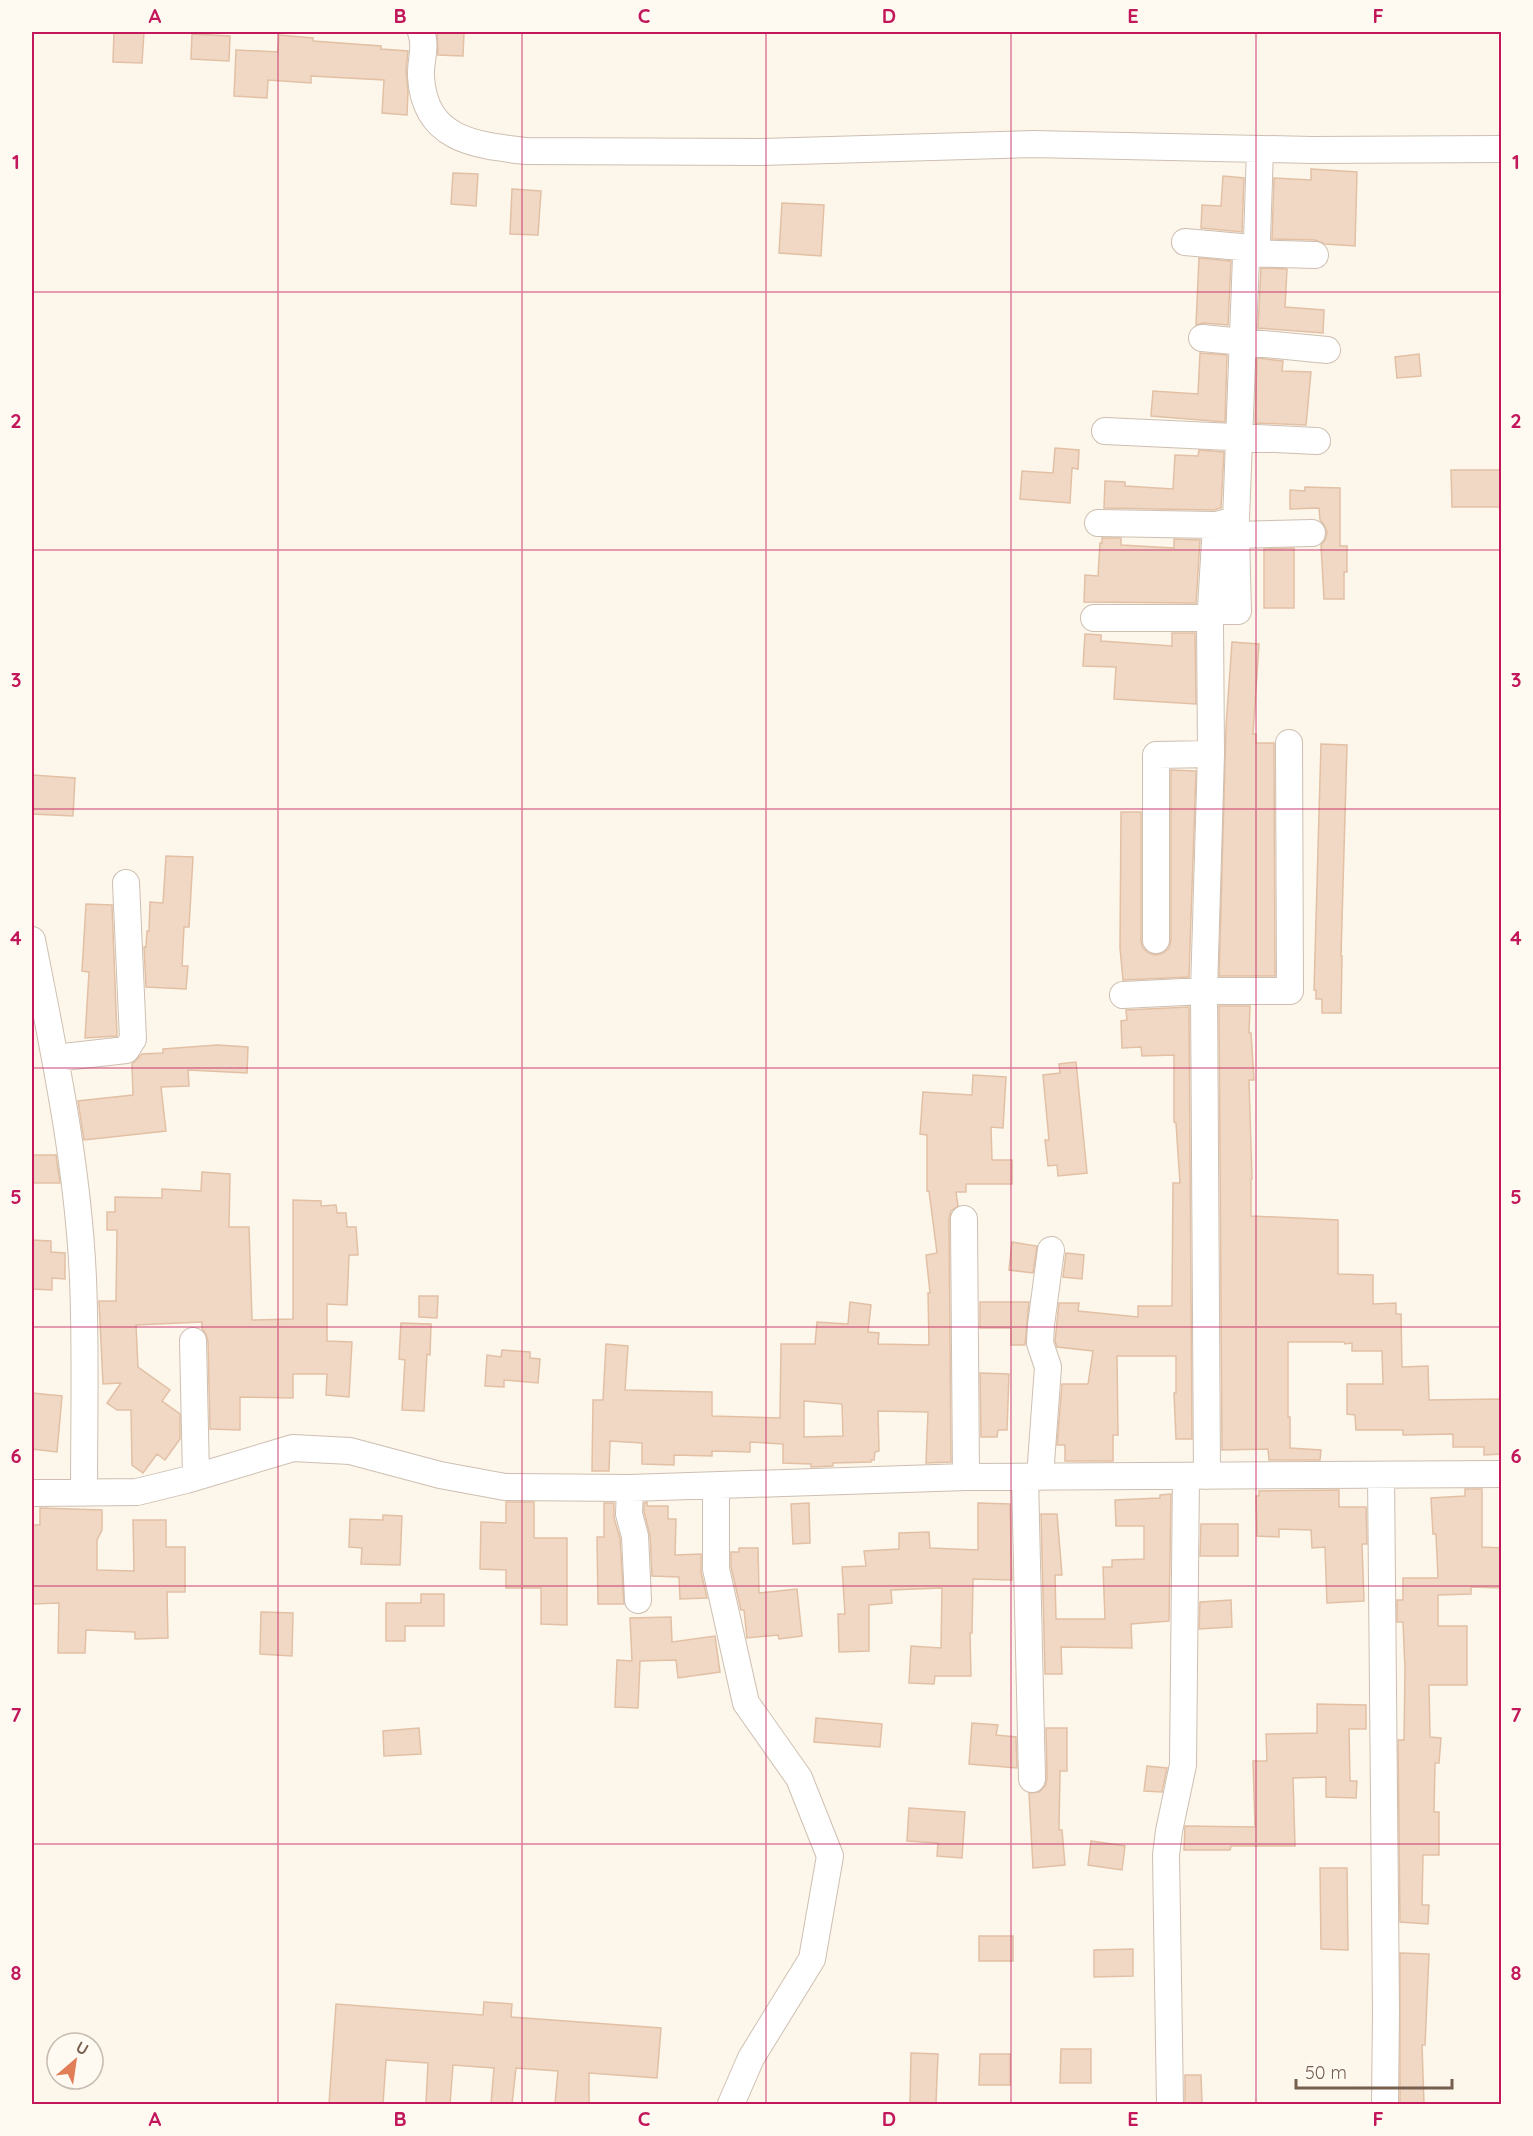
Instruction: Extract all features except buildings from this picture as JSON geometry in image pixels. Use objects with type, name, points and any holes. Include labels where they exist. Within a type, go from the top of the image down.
[{"type":"street","points":[[421,32],[424,40],[421,76],[425,104],[436,123],[461,138],[490,147],[526,151],[761,152],[1033,144],[1260,149],[1502,149]]},
{"type":"street","points":[[1170,2104],[1166,1855],[1183,1765],[1196,1476],[1204,991],[1211,754],[1211,614],[1229,527],[1239,438],[1246,257],[1257,240],[1260,149]]},
{"type":"street","points":[[1185,242],[1315,255]]},
{"type":"street","points":[[1202,338],[1327,350]]},
{"type":"street","points":[[1105,432],[1317,441]]},
{"type":"street","points":[[1098,523],[1229,527],[1312,533]]},
{"type":"street","points":[[1094,618],[1211,614]]},
{"type":"street","points":[[1123,995],[1204,991],[1290,991],[1289,743]]},
{"type":"street","points":[[1156,940],[1156,755],[1211,754]]},
{"type":"street","points":[[55,1058],[126,1050],[133,1039],[126,883]]},
{"type":"street","points":[[32,940],[73,1165],[83,1278],[84,1493]]},
{"type":"street","points":[[964,1219],[966,1477]]},
{"type":"street","points":[[1032,1779],[1033,1477],[1048,1367],[1040,1343],[1051,1250]]},
{"type":"street","points":[[193,1341],[196,1476]]},
{"type":"street","points":[[32,1492],[137,1492],[293,1449],[327,1448],[350,1450],[440,1475],[506,1487],[630,1488],[966,1477],[1502,1474]]},
{"type":"street","points":[[1381,1474],[1385,2104]]},
{"type":"street","points":[[716,1486],[716,1569],[746,1703],[799,1778],[830,1856],[812,1959],[752,2058],[731,2104]]},
{"type":"street","points":[[630,1488],[629,1514],[635,1536],[638,1600]]}]
